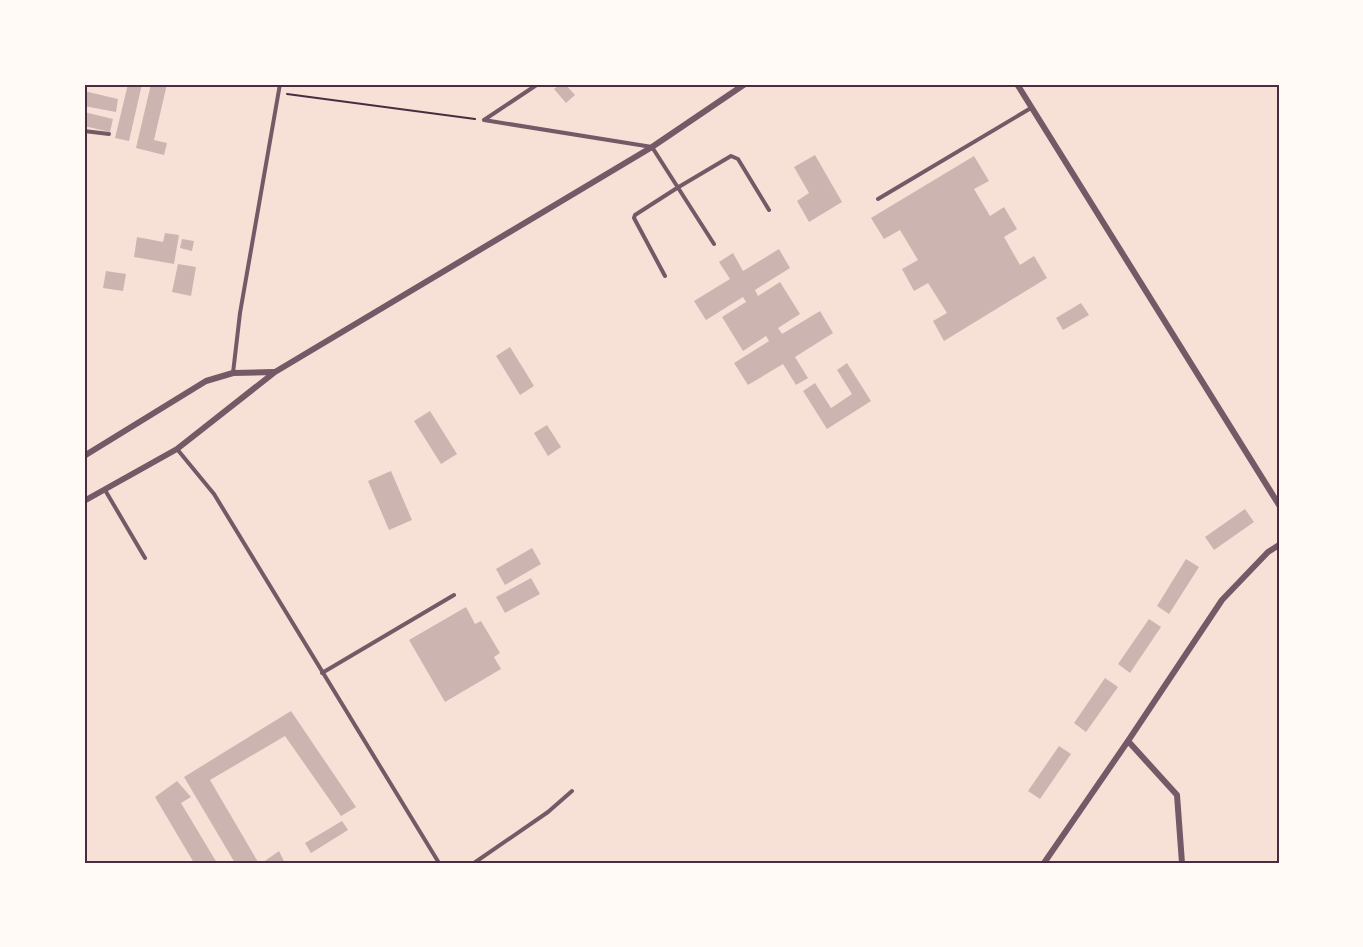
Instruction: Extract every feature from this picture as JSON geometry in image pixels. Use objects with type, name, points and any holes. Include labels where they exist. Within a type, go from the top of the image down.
[{"type":"street","points":[[84,501],[177,449],[274,372],[652,147],[745,84]]},
{"type":"street","points":[[1017,84],[1279,505]]},
{"type":"street","points":[[84,456],[206,381],[233,373],[274,372]]},
{"type":"street","points":[[1044,863],[1222,600],[1268,552],[1279,544]]},
{"type":"street","points":[[1128,741],[1177,795],[1182,863]]},
{"type":"lane","points":[[233,373],[240,313],[280,84]]},
{"type":"lane","points":[[484,120],[538,84]]},
{"type":"lane","points":[[878,199],[1032,108]]},
{"type":"lane","points":[[484,120],[652,147],[714,244]]},
{"type":"lane","points":[[84,131],[109,134]]},
{"type":"lane","points":[[665,276],[634,218],[635,215],[677,188],[731,156],[735,156],[769,210]]},
{"type":"lane","points":[[177,449],[214,494],[439,863]]},
{"type":"lane","points":[[105,489],[145,558]]},
{"type":"lane","points":[[322,673],[454,596]]},
{"type":"lane","points":[[474,863],[548,813],[572,791]]},
{"type":"path","points":[[278,93],[484,120]]},
{"type":"building","points":[[128,84],[142,84],[129,141],[115,138]]},
{"type":"building","points":[[151,84],[167,84],[154,140],[167,143],[164,155],[136,148]]},
{"type":"building","points":[[560,84],[565,84],[575,95],[566,103],[554,89]]},
{"type":"building","points":[[84,91],[118,99],[116,112],[84,106]]},
{"type":"building","points":[[84,112],[113,119],[110,132],[84,126]]},
{"type":"building","points":[[815,155],[842,202],[809,222],[797,201],[809,193],[794,167]]},
{"type":"building","points":[[974,156],[989,181],[974,189],[990,216],[1004,207],[1017,229],[1004,237],[1020,265],[1034,256],[1047,278],[944,341],[933,321],[947,313],[928,283],[914,291],[902,269],[918,260],[900,230],[884,239],[871,218]]},
{"type":"building","points":[[165,233],[179,235],[174,264],[134,257],[137,237],[163,242]]},
{"type":"building","points":[[182,239],[194,241],[192,251],[180,248]]},
{"type":"building","points":[[779,249],[790,268],[755,290],[758,296],[780,282],[800,314],[778,328],[782,334],[820,311],[833,333],[795,357],[808,378],[796,385],[783,364],[748,385],[734,363],[769,341],[766,336],[743,351],[722,317],[746,302],[743,297],[706,320],[694,301],[730,279],[719,262],[733,253],[743,271]]},
{"type":"building","points":[[178,264],[196,267],[191,296],[172,292]]},
{"type":"building","points":[[106,271],[126,274],[123,291],[103,288]]},
{"type":"building","points":[[1081,303],[1089,315],[1063,330],[1056,318]]},
{"type":"building","points":[[510,347],[534,386],[520,395],[496,356]]},
{"type":"building","points":[[847,363],[871,401],[827,429],[803,391],[815,383],[831,408],[852,394],[837,370]]},
{"type":"building","points":[[430,411],[457,454],[441,464],[414,421]]},
{"type":"building","points":[[547,425],[561,447],[548,456],[534,433]]},
{"type":"building","points":[[391,471],[412,520],[389,530],[368,481]]},
{"type":"building","points":[[1245,509],[1254,522],[1214,550],[1205,537]]},
{"type":"building","points":[[532,548],[541,564],[505,585],[496,569]]},
{"type":"building","points":[[1186,559],[1199,567],[1169,614],[1157,606]]},
{"type":"building","points":[[531,578],[540,594],[505,613],[496,597]]},
{"type":"building","points":[[466,607],[475,624],[481,621],[500,653],[494,657],[501,669],[445,702],[409,640]]},
{"type":"building","points":[[1149,619],[1161,627],[1130,673],[1118,664]]},
{"type":"building","points":[[1105,678],[1118,687],[1086,732],[1074,723]]},
{"type":"building","points":[[291,711],[356,807],[341,816],[285,736],[210,780],[258,862],[235,863],[184,777]]},
{"type":"building","points":[[1059,746],[1071,754],[1040,799],[1028,791]]},
{"type":"building","points":[[177,781],[191,797],[181,803],[217,863],[194,863],[155,797]]},
{"type":"building","points":[[342,821],[348,830],[311,853],[305,843]]},
{"type":"building","points":[[279,851],[285,863],[262,863]]}]
